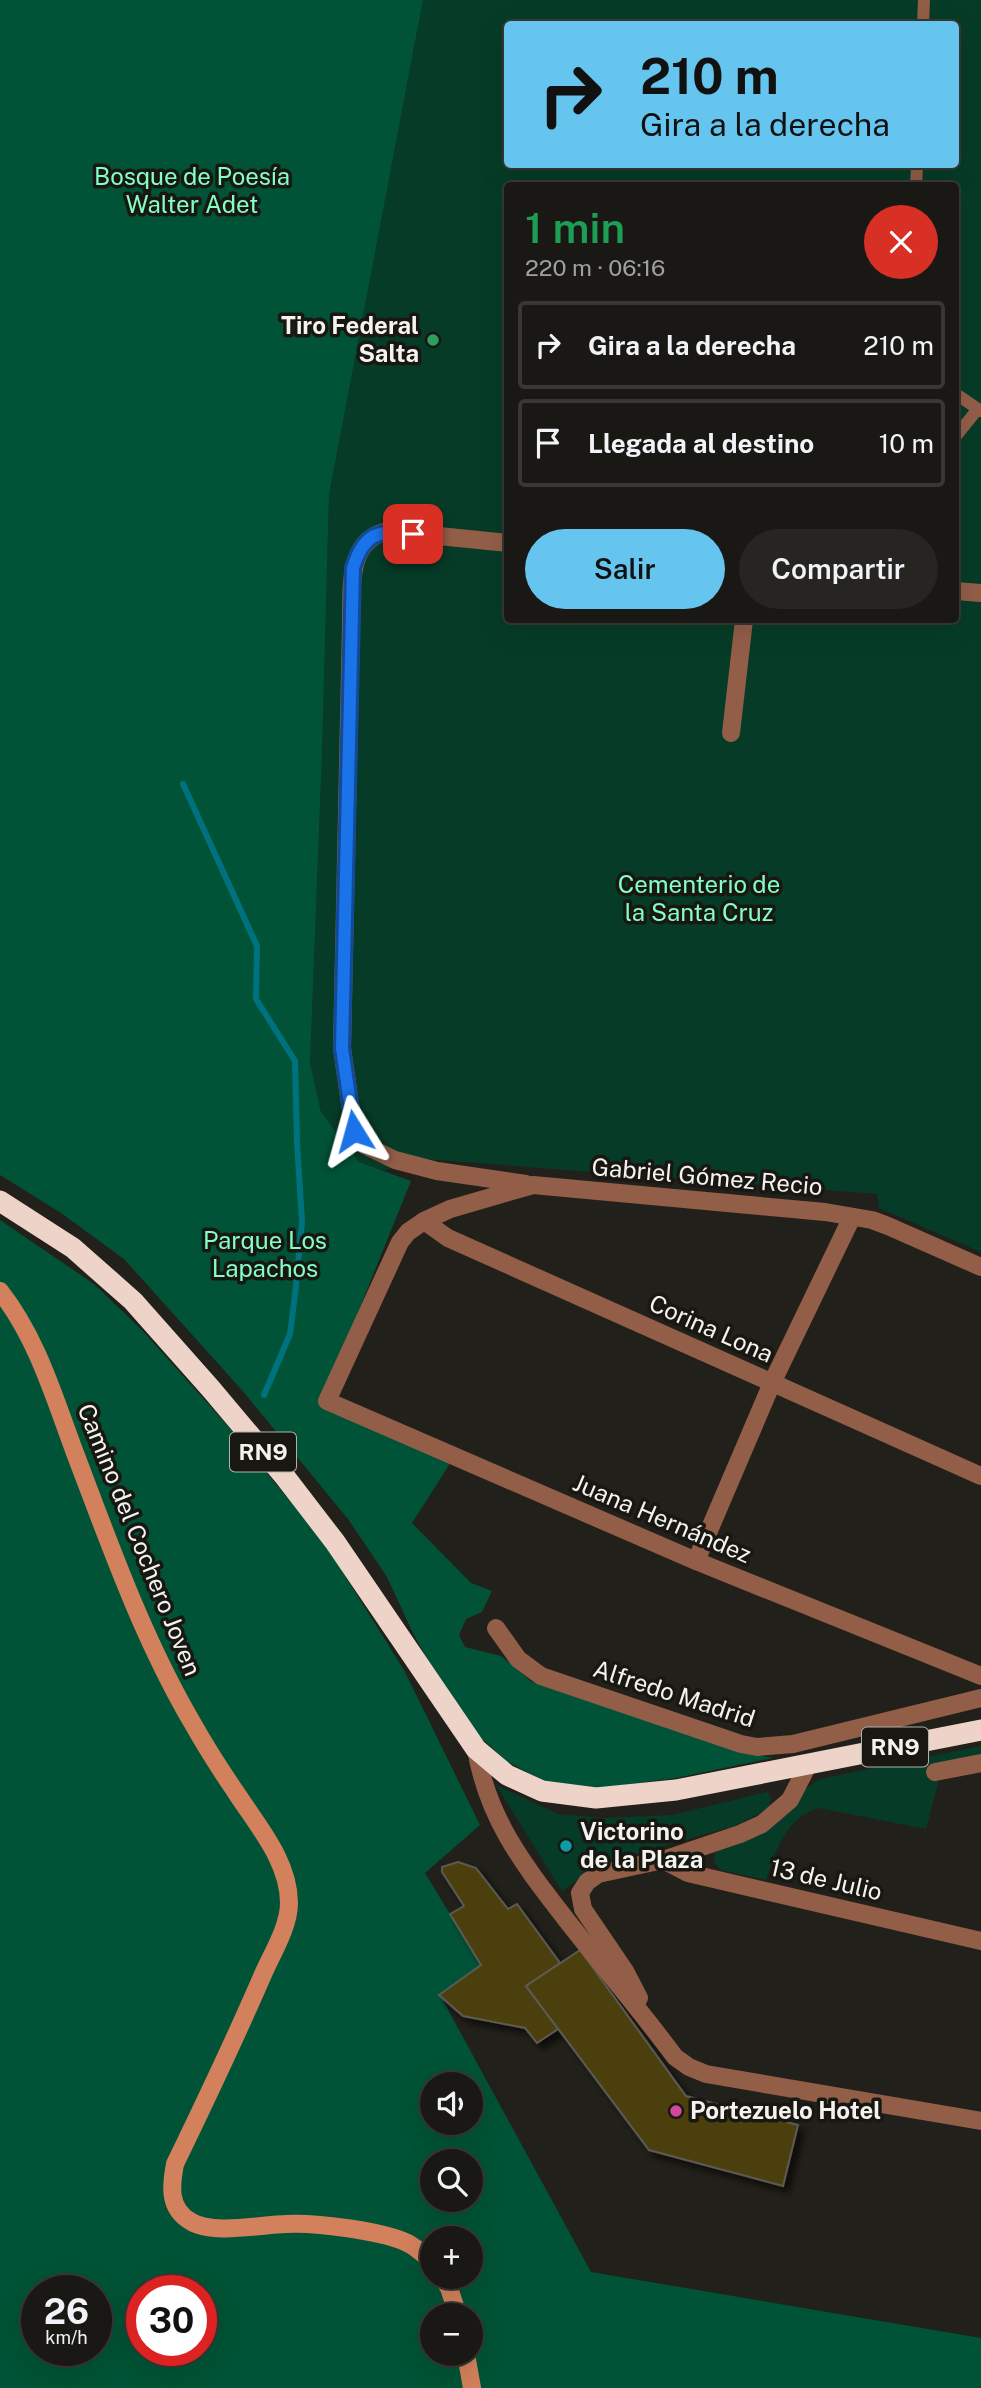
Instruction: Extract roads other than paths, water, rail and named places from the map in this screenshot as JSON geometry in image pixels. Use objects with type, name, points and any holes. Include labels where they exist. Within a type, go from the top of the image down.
[{"type":"highway","name":"RN9","points":[[0,1201],[73,1248],[123,1292],[211,1389],[335,1542],[476,1749],[507,1775],[542,1791],[596,1798],[676,1790],[981,1730]]},
{"type":"street","points":[[504,543],[389,531],[377,533],[357,554],[353,568],[351,624],[342,1048],[354,1131],[366,1146],[395,1160],[437,1171],[533,1185]]},
{"type":"street","points":[[959,591],[981,593]]},
{"type":"street","points":[[731,733],[744,623]]},
{"type":"street","name":"Gabriel Gómez Recio","points":[[327,1401],[400,1242],[408,1232],[450,1209],[533,1185],[825,1212],[888,1226],[981,1267]]},
{"type":"street","points":[[696,1561],[772,1383],[852,1217]]},
{"type":"street","name":"Corina Lona","points":[[424,1221],[448,1238],[981,1476]]},
{"type":"street","name":"Camino del Cochero Joven","points":[[0,1291],[15,1310],[36,1348],[153,1650],[213,1758],[282,1866],[288,1889],[289,1907],[282,1930],[233,2043],[175,2164],[171,2185],[173,2202],[191,2222],[209,2228],[289,2224],[337,2227],[409,2244],[420,2252]]},
{"type":"street","name":"Juana Hernández","points":[[327,1401],[696,1561],[981,1676]]},
{"type":"street","name":"Alfredo Madrid","points":[[496,1628],[518,1659],[541,1676],[749,1746],[793,1744],[981,1699]]},
{"type":"street","points":[[476,1749],[481,1779],[510,1844],[537,1883],[676,2057],[706,2074],[978,2123]]},
{"type":"street","points":[[935,1772],[981,1763]]},
{"type":"street","points":[[655,2029],[625,1971],[583,1909],[580,1893],[587,1882],[598,1874],[663,1860],[762,1824],[790,1800],[808,1765]]},
{"type":"street","name":"13 de Julio","points":[[663,1860],[688,1873],[981,1941]]},
{"type":"street","points":[[468,2366],[472,2388]]},
{"type":"lane","points":[[923,21],[924,0]]},
{"type":"lane","points":[[959,396],[979,410],[959,433]]},
{"type":"waterway","points":[[183,784],[257,946],[256,999],[295,1061],[302,1222],[290,1334],[264,1395]]},
{"type":"place","name":"Tiro Federal Salta","points":[[433,340]]},
{"type":"place","name":"Victorino de la Plaza","points":[[566,1846]]},
{"type":"place","name":"Portezuelo Hotel","points":[[676,2111]]},
{"type":"park label","name":"Bosque de Poesía Walter Adet","points":[[192,191]]},
{"type":"park label","name":"Cementerio de la Santa Cruz","points":[[699,899]]},
{"type":"park label","name":"Parque Los Lapachos","points":[[265,1255]]}]
